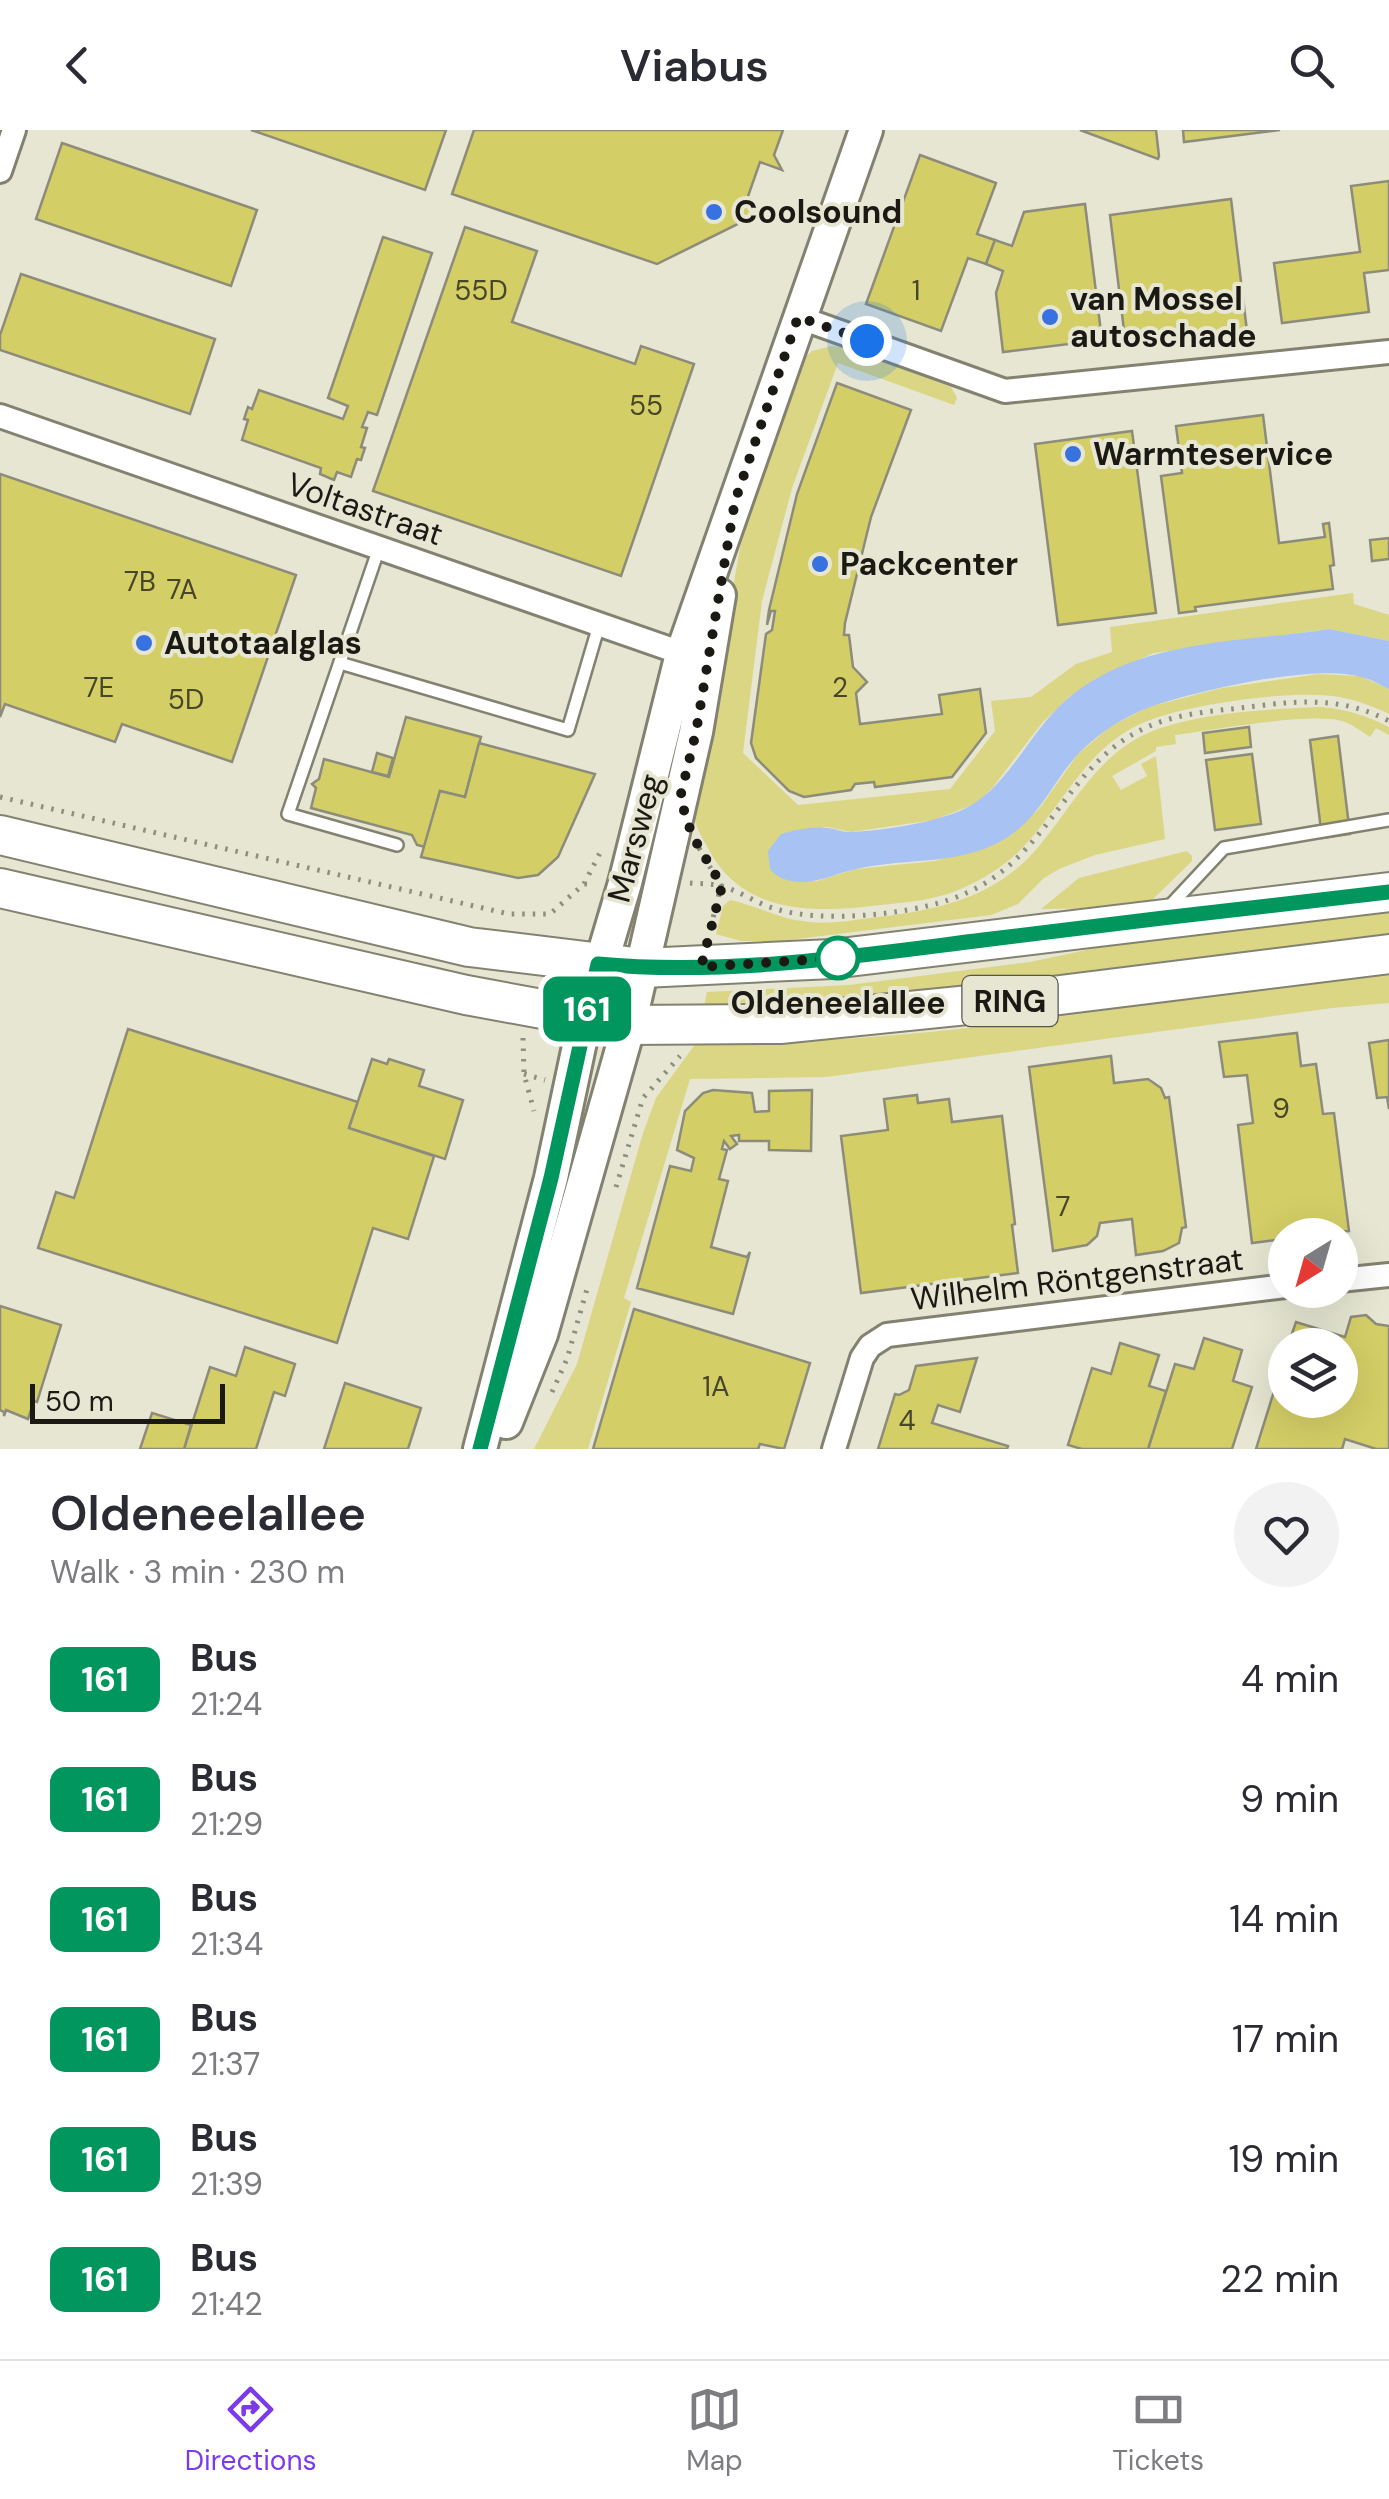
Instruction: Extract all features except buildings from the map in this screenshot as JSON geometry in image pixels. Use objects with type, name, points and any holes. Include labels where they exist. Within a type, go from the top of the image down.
[{"type":"main road","name":"RING","points":[[0,834],[469,948],[643,968],[832,959],[1389,892]]},
{"type":"main road","name":"RING","points":[[0,888],[524,1006],[628,1025],[780,1024],[1389,954]]},
{"type":"street","points":[[0,171],[14,130]]},
{"type":"street","name":"Marsweg","points":[[480,1449],[551,1178],[598,964],[695,658],[735,501],[866,130]]},
{"type":"street","points":[[798,317],[1006,390],[1389,352]]},
{"type":"street","name":"Voltastraat","points":[[0,416],[695,658]]},
{"type":"street","name":"Marsweg","points":[[495,1449],[541,1334],[643,968],[659,883],[696,732],[695,658]]},
{"type":"street","points":[[1358,1278],[1389,1275]]},
{"type":"street","name":"Wilhelm Röntgenstraat","points":[[834,1449],[862,1358],[870,1346],[887,1335],[1268,1288]]},
{"type":"lane","points":[[380,548],[288,814],[397,845]]},
{"type":"lane","points":[[340,663],[568,730],[598,625]]},
{"type":"lane","points":[[1159,918],[1224,848],[1389,820]]},
{"type":"path","points":[[659,883],[722,886],[775,909],[816,917],[902,909],[948,900],[988,882],[1014,864],[1091,769],[1143,728],[1197,713],[1321,701],[1356,707],[1389,721]]},
{"type":"path","points":[[0,797],[509,914],[550,914]]},
{"type":"path","name":"Marsweg","points":[[697,844],[722,886]]},
{"type":"path","points":[[541,957],[550,914],[584,884],[625,884]]},
{"type":"path","points":[[701,967],[722,886]]},
{"type":"path","points":[[524,1006],[524,1074],[538,1123]]},
{"type":"path","points":[[612,1199],[643,1098],[679,1059],[692,1025]]},
{"type":"path","points":[[551,1395],[567,1359],[587,1288]]},
{"type":"shaded area","points":[[832,346],[951,387],[957,398],[954,405],[838,363],[792,488],[762,601],[743,753],[798,805],[950,789],[995,731],[991,701],[1031,697],[1076,664],[1112,652],[1110,627],[1353,593],[1354,604],[1389,615],[1389,641],[1329,629],[1154,653],[1097,678],[1068,698],[1042,723],[977,803],[934,820],[851,832],[827,827],[781,834],[785,880],[817,881],[856,869],[935,861],[1011,835],[1039,809],[1078,754],[1110,727],[1148,707],[1222,688],[1318,674],[1360,676],[1389,689],[1389,714],[1345,698],[1296,695],[1213,704],[1145,722],[1125,732],[1092,760],[1039,829],[1011,858],[980,880],[943,895],[831,909],[783,905],[741,887],[723,870],[700,833],[694,817],[694,794],[716,710],[739,552],[755,488],[798,364],[812,351]]},
{"type":"shaded area","points":[[1321,707],[1373,720],[1389,727],[1389,735],[1376,728],[1370,737],[1342,721],[1307,719],[1175,735],[1176,744],[1156,747],[1156,751],[1112,776],[1121,790],[1147,776],[1141,764],[1156,756],[1165,839],[1095,855],[1059,869],[1018,904],[991,915],[781,941],[741,941],[716,934],[723,906],[730,900],[819,923],[918,911],[963,899],[1004,879],[1022,864],[1095,774],[1136,739],[1200,718]]},
{"type":"shaded area","points":[[1187,851],[1192,861],[1152,900],[1134,908],[1041,909],[1079,878]]},
{"type":"shaded area","points":[[1389,905],[1389,933],[1314,946],[850,1005],[703,1012],[707,992],[849,985],[1030,962],[1124,942]]},
{"type":"shaded area","points":[[1389,974],[1389,1003],[826,1077],[690,1079],[624,1298],[631,1302],[588,1449],[534,1449],[577,1364],[656,1098],[696,1043],[777,1042],[938,1031],[1339,976]]},
{"type":"water","points":[[1329,629],[1389,641],[1389,689],[1361,677],[1341,674],[1286,676],[1150,707],[1095,738],[1071,762],[1023,826],[976,852],[876,865],[799,882],[777,876],[770,869],[768,851],[781,834],[815,828],[849,832],[891,828],[936,819],[978,801],[1005,775],[1066,700],[1125,665],[1192,646]]},
{"type":"bus line","name":"161","points":[[480,1449],[551,1178],[598,964],[691,968],[832,959],[1389,892]]},
{"type":"place","name":"Coolsound","points":[[714,212]]},
{"type":"place","name":"van Mossel autoschade","points":[[1050,317]]},
{"type":"place","name":"Warmteservice","points":[[1073,454]]},
{"type":"place","name":"Packcenter","points":[[820,564]]},
{"type":"place","name":"Autotaalglas","points":[[144,643]]},
{"type":"place","name":"Oldeneelallee","points":[[838,958]]},
{"type":"route","points":[[838,958],[701,967],[722,886],[692,835],[680,798],[696,732],[735,501],[798,317],[867,341]]}]
